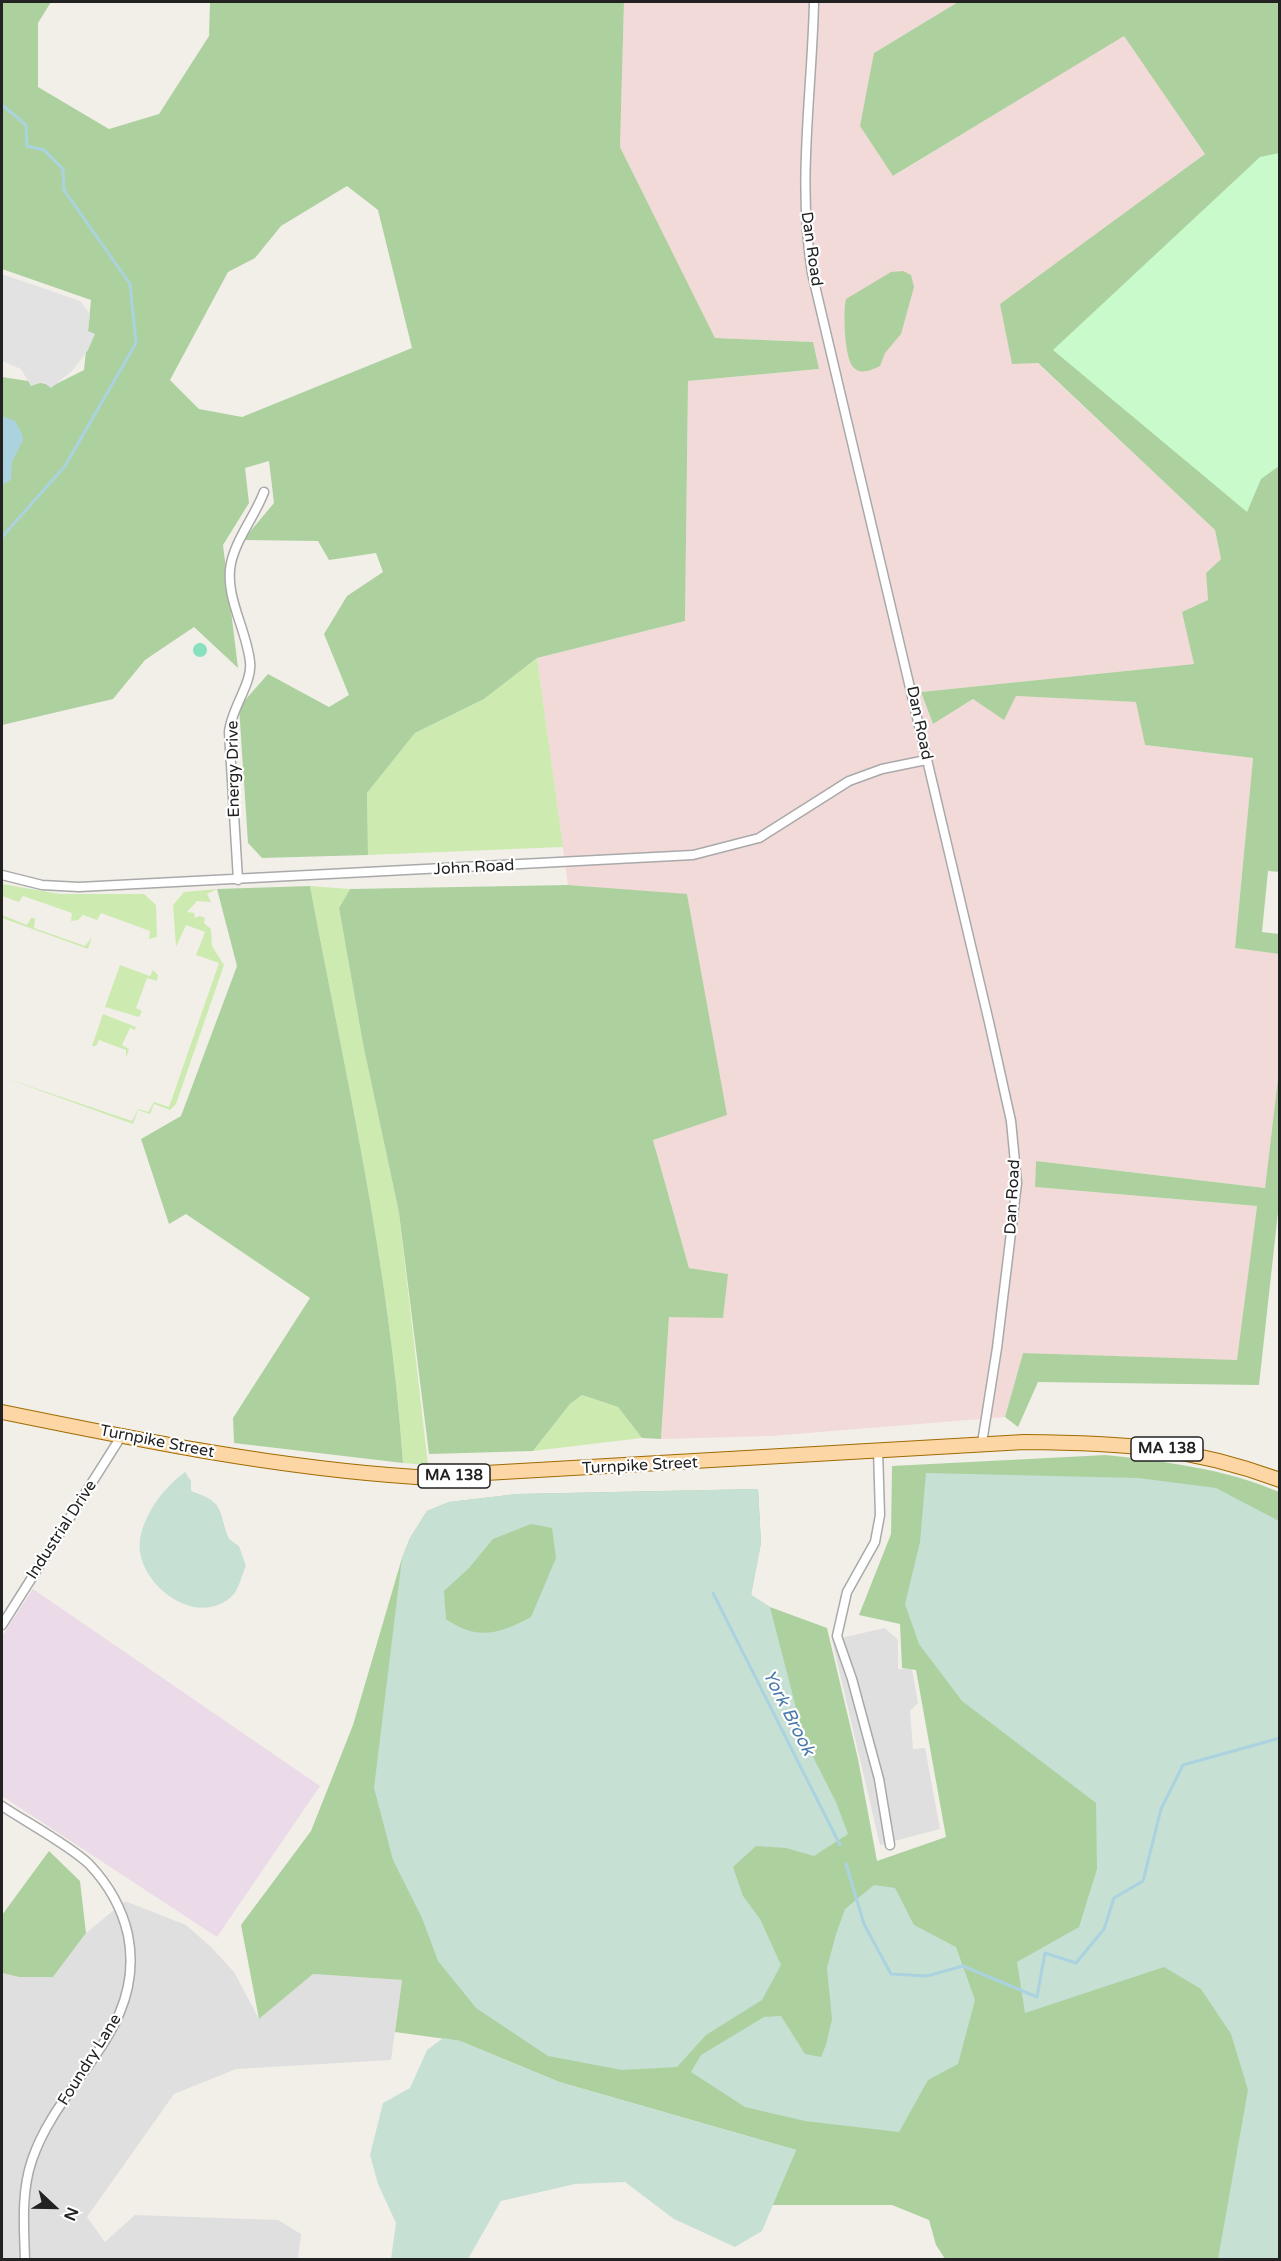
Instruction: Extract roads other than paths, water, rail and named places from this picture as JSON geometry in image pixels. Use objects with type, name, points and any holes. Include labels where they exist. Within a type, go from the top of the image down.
[{"type":"main road","name":"Turnpike Street","points":[[2,1413],[190,1449],[327,1471],[416,1477],[715,1462],[982,1443],[1140,1445],[1218,1459],[1280,1480]]},
{"type":"street","name":"Dan Road","points":[[814,2],[804,167],[810,257],[991,1032],[1011,1121],[1017,1163],[1015,1214],[982,1443]]},
{"type":"street","name":"Energy Drive","points":[[238,880],[230,732],[232,714],[248,675],[250,663],[233,595],[231,568],[249,519],[264,492]]},
{"type":"street","name":"John Road","points":[[2,875],[42,885],[80,887],[693,855],[759,838],[849,781],[882,769],[926,760]]},
{"type":"street","name":"Industrial Drive","points":[[2,1625],[122,1435]]},
{"type":"street","points":[[878,1450],[880,1515],[875,1542],[847,1592],[837,1636],[852,1679],[879,1779],[890,1845]]},
{"type":"street","name":"Foundry Lane","points":[[2,1806],[88,1863],[109,1889],[124,1917],[132,1968],[124,2006],[110,2036],[63,2102],[33,2158],[25,2189],[25,2259]]},
{"type":"water","points":[[2,416],[15,421],[23,440],[12,462],[11,480],[2,485]]},
{"type":"waterway","points":[[2,105],[26,125],[27,146],[44,150],[63,169],[64,190],[130,284],[136,343],[65,466],[2,537]]},
{"type":"waterway","name":"York Brook","points":[[713,1593],[840,1845]]},
{"type":"waterway","name":"York Brook","points":[[846,1864],[864,1924],[891,1974],[927,1976],[963,1966],[1037,1997],[1045,1953],[1076,1963],[1104,1929],[1114,1898],[1143,1881],[1161,1809],[1183,1765],[1280,1738]]}]
